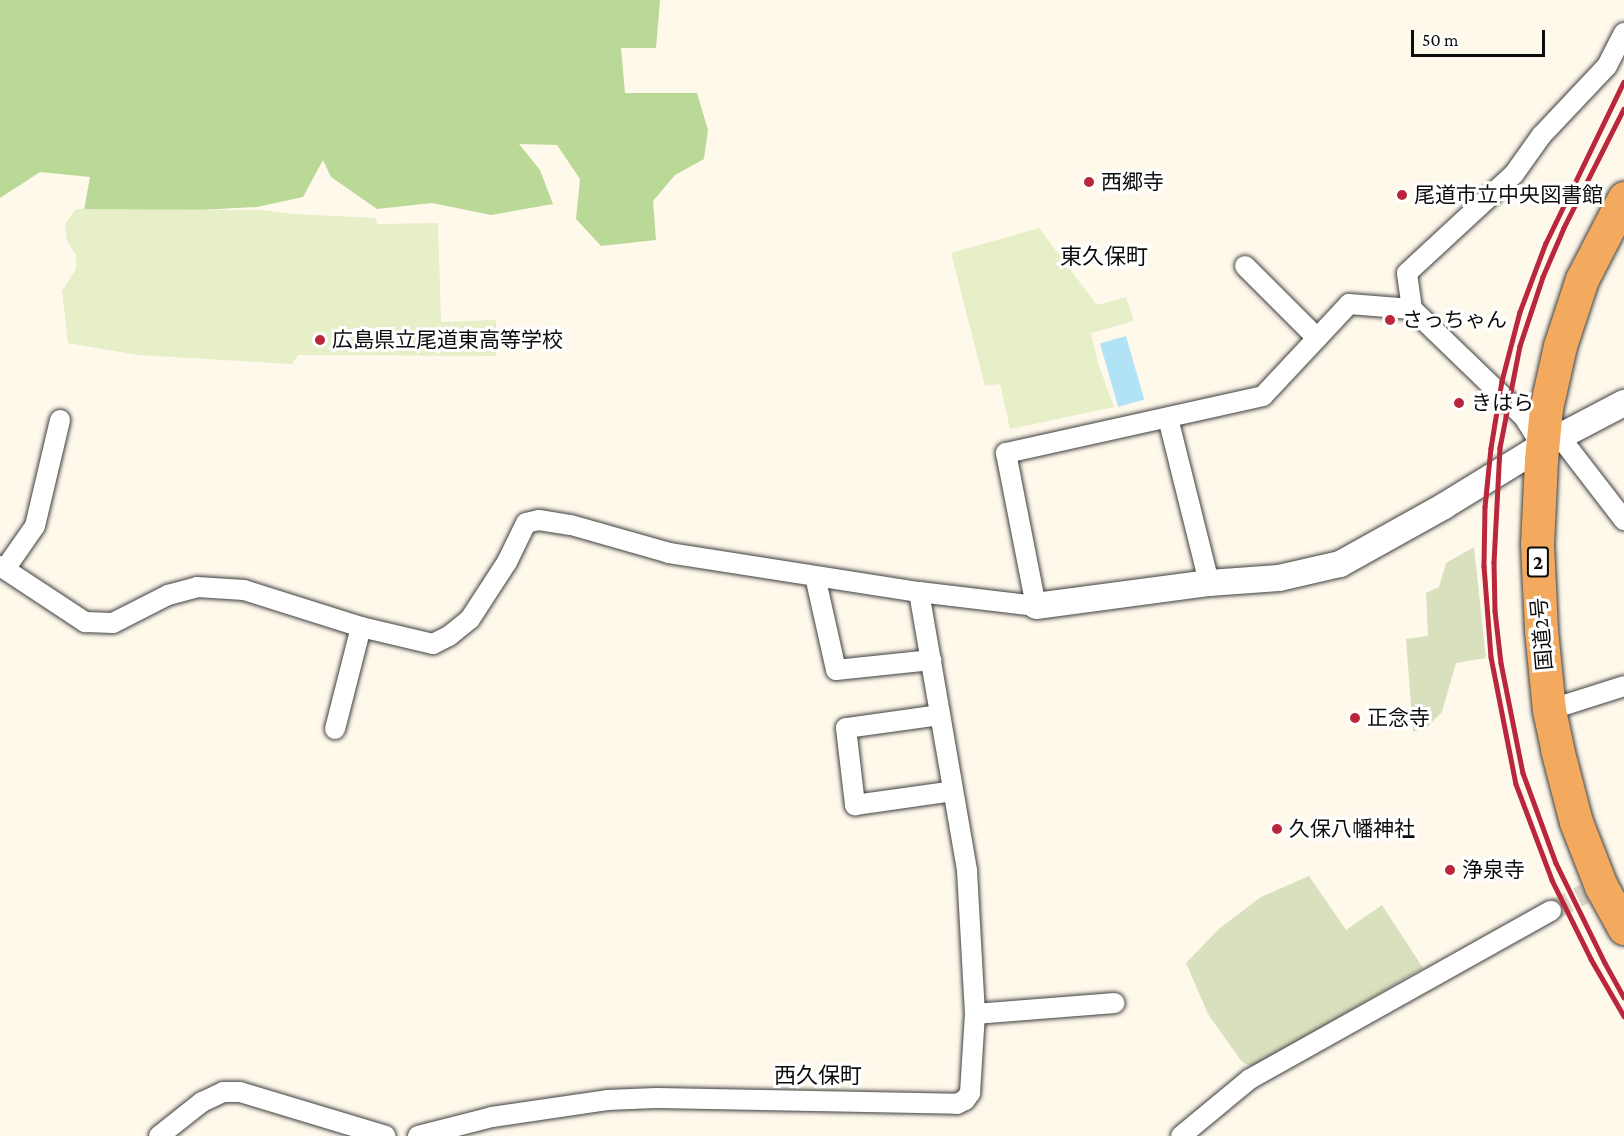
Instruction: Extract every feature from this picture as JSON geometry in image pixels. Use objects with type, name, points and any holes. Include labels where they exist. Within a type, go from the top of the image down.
[{"type":"highway","name":"国道2号","points":[[1624,198],[1582,279],[1560,346],[1546,408],[1551,442],[1538,583],[1549,710],[1576,822],[1593,890],[1624,928]]},
{"type":"street","points":[[1624,33],[1607,66],[1541,136],[1514,174],[1407,273],[1412,309],[1551,442],[1624,520]]},
{"type":"street","points":[[1245,266],[1317,339]]},
{"type":"street","points":[[1036,606],[1006,453],[1263,396],[1349,304],[1412,309]]},
{"type":"street","points":[[60,420],[35,526],[2,567],[85,622],[113,623],[168,595],[197,587],[244,590],[361,627],[433,644],[449,636],[470,619],[507,562],[526,523],[539,520],[572,525],[669,553],[919,592],[1036,606],[1209,583],[1279,578],[1340,564],[1444,506],[1551,442],[1624,403]]},
{"type":"street","points":[[1168,418],[1209,583]]},
{"type":"street","points":[[815,576],[836,670],[931,660]]},
{"type":"street","points":[[418,1136],[492,1117],[607,1100],[658,1098],[957,1104],[970,1094],[975,1014],[967,870],[919,592]]},
{"type":"street","points":[[335,729],[361,627]]},
{"type":"street","points":[[1549,710],[1624,686]]},
{"type":"street","points":[[940,715],[846,728],[855,805],[953,791]]},
{"type":"street","points":[[1182,1136],[1250,1078],[1551,911]]},
{"type":"street","points":[[975,1014],[1115,1003]]},
{"type":"street","points":[[159,1136],[202,1102],[223,1092],[240,1092],[386,1136]]},
{"type":"green space","points":[[0,0],[660,0],[656,48],[621,48],[625,93],[697,93],[708,130],[704,159],[675,175],[653,201],[656,240],[601,246],[576,219],[580,179],[557,145],[519,144],[540,170],[553,204],[491,215],[432,203],[377,209],[331,177],[323,160],[303,197],[257,207],[83,216],[90,177],[40,172],[0,198]]},
{"type":"green space","points":[[76,209],[261,210],[376,218],[377,224],[438,223],[441,322],[496,320],[496,356],[298,355],[292,364],[138,355],[68,343],[62,291],[76,269],[76,255],[67,241],[65,224]]},
{"type":"green space","points":[[1039,228],[1097,305],[1126,297],[1134,321],[1091,333],[1098,363],[1114,407],[1010,429],[1000,384],[985,386],[951,253]]},
{"type":"green space","points":[[1474,547],[1486,658],[1456,663],[1442,712],[1427,727],[1413,732],[1406,639],[1428,636],[1426,593],[1439,587],[1446,563]]},
{"type":"green space","points":[[1309,876],[1346,930],[1382,905],[1423,968],[1253,1067],[1242,1062],[1208,1014],[1186,963],[1220,928],[1261,897]]},
{"type":"water","points":[[1126,336],[1144,399],[1118,407],[1100,343]]},
{"type":"tunnel","points":[[1551,911],[1585,894]]},
{"type":"railway","points":[[1624,82],[1546,243],[1520,312],[1502,381],[1491,448],[1485,507],[1484,566],[1491,657],[1516,784],[1552,880],[1591,959],[1624,1016]]},
{"type":"railway","points":[[1624,109],[1564,228],[1543,277],[1520,346],[1500,448],[1494,562],[1495,611],[1501,663],[1523,773],[1556,863],[1624,997]]},
{"type":"place","name":"西郷寺","points":[[1089,182]]},
{"type":"place","name":"尾道市立中央図書館","points":[[1402,195]]},
{"type":"place","name":"さっちゃん","points":[[1390,320]]},
{"type":"place","name":"広島県立尾道東高等学校","points":[[320,340]]},
{"type":"place","name":"きはら","points":[[1459,403]]},
{"type":"place","name":"正念寺","points":[[1355,718]]},
{"type":"place","name":"久保八幡神社","points":[[1277,829]]},
{"type":"place","name":"浄泉寺","points":[[1450,870]]},
{"type":"district","name":"東久保町","points":[[1104,257]]},
{"type":"district","name":"西久保町","points":[[818,1076]]}]
